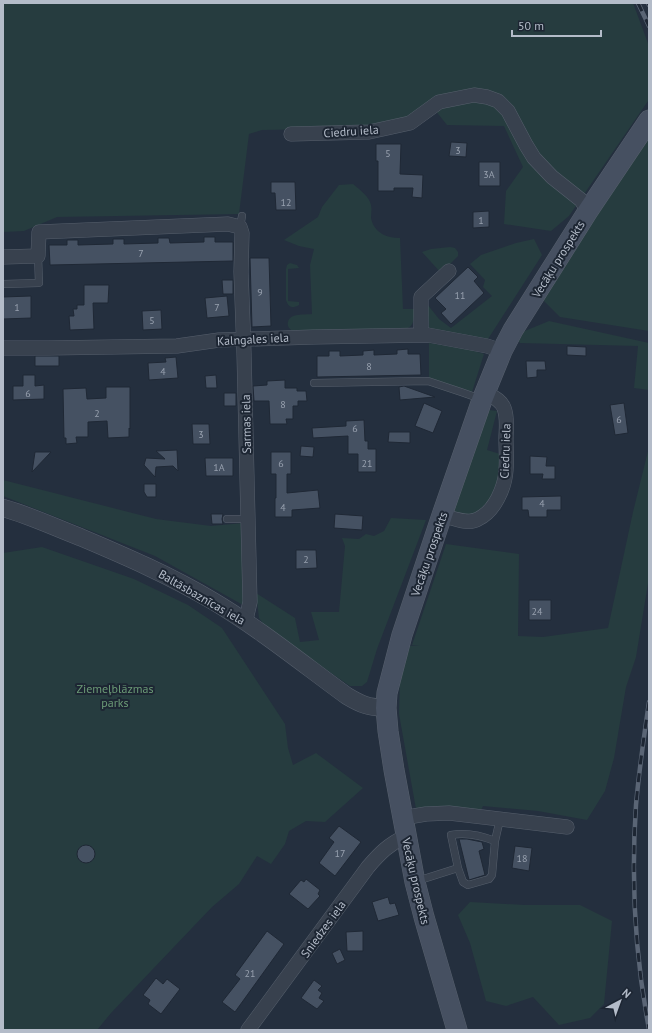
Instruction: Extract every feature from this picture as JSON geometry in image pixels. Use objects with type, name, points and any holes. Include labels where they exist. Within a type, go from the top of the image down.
[{"type":"main road","name":"Vecāķu prospekts","points":[[457,1030],[415,882],[394,770],[386,708],[387,693],[402,634],[442,515],[484,396],[502,351],[513,330],[588,210],[648,124]]},
{"type":"street","name":"Ciedru iela","points":[[291,134],[369,132],[410,123],[439,102],[474,95],[487,97],[498,102],[508,111],[534,158],[552,177],[581,200],[588,210]]},
{"type":"street","name":"Sarmas iela","points":[[38,256],[39,232],[228,224],[241,222],[250,602],[244,621]]},
{"type":"street","points":[[3,257],[38,256]]},
{"type":"street","points":[[421,335],[421,297],[449,271]]},
{"type":"street","name":"Kalngales iela","points":[[3,348],[177,346],[219,340],[313,336],[428,335],[487,346],[502,351]]},
{"type":"street","name":"Ciedru iela","points":[[442,515],[464,521],[477,520],[492,508],[504,484],[506,471],[507,419],[504,408],[497,399],[484,396]]},
{"type":"street","name":"Baltāsbaznīcas iela","points":[[3,508],[30,517],[143,564],[214,601],[347,696],[370,707],[386,708]]},
{"type":"street","name":"Sniedzes iela","points":[[248,1030],[368,867],[388,846],[394,842],[404,827],[426,814],[449,813],[567,827]]},
{"type":"lane","points":[[3,284],[39,283],[38,256]]},
{"type":"lane","points":[[314,383],[428,381],[461,392],[484,396]]},
{"type":"lane","points":[[227,519],[248,519]]},
{"type":"lane","points":[[495,841],[482,836],[461,833],[450,835],[463,882],[468,885],[489,879],[492,875],[495,841],[500,819]]},
{"type":"lane","points":[[415,882],[458,868]]},
{"type":"green space","points":[[3,3],[633,3],[649,46],[648,101],[569,216],[551,231],[504,224],[506,191],[523,167],[504,126],[447,125],[431,105],[400,121],[370,128],[262,130],[249,134],[239,214],[57,217],[24,231],[3,232]]},
{"type":"green space","points":[[649,134],[649,331],[560,317],[541,298]]},
{"type":"green space","points":[[353,184],[364,193],[370,202],[371,218],[378,231],[386,236],[400,238],[403,309],[418,309],[417,317],[414,317],[411,325],[404,330],[292,331],[288,325],[291,317],[312,314],[310,265],[314,249],[299,246],[284,240],[318,217],[322,207],[339,185]]},
{"type":"green space","points":[[534,239],[542,255],[488,339],[429,328],[427,304],[439,319],[451,328],[492,296],[483,287],[485,280],[470,264],[481,255],[516,243]]},
{"type":"green space","points":[[450,247],[455,248],[458,252],[458,256],[441,273],[422,252],[431,249]]},
{"type":"green space","points":[[290,263],[297,265],[299,268],[288,269],[288,301],[299,302],[299,305],[294,307],[289,306],[286,300],[286,269],[287,265]]},
{"type":"green space","points":[[549,321],[649,343],[649,390],[634,388],[638,346],[520,343],[515,335]]},
{"type":"green space","points":[[429,343],[471,350],[484,354],[472,392],[429,378]]},
{"type":"green space","points":[[489,410],[497,411],[487,450],[500,454],[497,491],[484,509],[470,518],[452,513]]},
{"type":"green space","points":[[649,447],[649,577],[636,657],[626,687],[614,758],[605,791],[587,820],[538,811],[483,806],[481,810],[416,809],[399,714],[400,677],[410,646],[420,645],[412,645],[446,544],[519,554],[518,636],[543,637],[608,628],[633,512]]},
{"type":"green space","points":[[3,480],[156,519],[211,526],[244,523],[243,605],[155,556],[3,496]]},
{"type":"green space","points":[[391,518],[426,520],[377,649],[367,682],[362,686],[350,686],[267,629],[259,618],[256,593],[295,618],[300,642],[319,640],[311,612],[339,612],[345,546],[342,538],[359,539],[366,534],[374,536],[384,531]]},
{"type":"green space","name":"Ziemeļblāzmas parks","points":[[42,547],[134,579],[188,605],[222,628],[285,724],[288,748],[293,765],[316,753],[363,788],[325,822],[306,821],[289,831],[285,844],[271,864],[257,856],[239,884],[212,907],[111,1013],[97,1030],[3,1030],[3,553]]},
{"type":"green space","points":[[470,902],[525,905],[580,905],[612,921],[604,1004],[590,1018],[559,1025],[533,997],[506,1006],[486,1001],[470,943],[458,915]]},
{"type":"building","points":[[451,142],[467,143],[466,157],[449,156]]},
{"type":"building","points":[[376,144],[401,144],[400,174],[423,175],[422,198],[412,197],[413,188],[394,188],[394,191],[378,191],[378,161],[376,161]]},
{"type":"building","points":[[479,162],[500,162],[500,186],[479,186]]},
{"type":"building","points":[[271,182],[295,182],[296,210],[276,210],[275,193],[271,193]]},
{"type":"building","points":[[489,211],[489,227],[473,228],[473,212]]},
{"type":"building","points":[[204,237],[215,237],[215,242],[233,242],[233,261],[50,265],[49,245],[67,245],[67,240],[78,240],[78,245],[113,244],[113,239],[124,239],[124,244],[158,243],[158,238],[169,238],[170,243],[204,242]]},
{"type":"building","points":[[250,258],[269,258],[271,326],[252,327]]},
{"type":"building","points":[[468,267],[478,277],[474,281],[484,293],[451,324],[441,313],[446,309],[435,298]]},
{"type":"building","points":[[222,280],[233,280],[233,294],[223,294]]},
{"type":"building","points":[[84,285],[109,285],[108,303],[93,303],[94,329],[70,330],[69,316],[74,316],[73,309],[77,309],[77,305],[84,305]]},
{"type":"building","points":[[31,296],[31,318],[3,319],[3,297]]},
{"type":"building","points":[[227,296],[229,316],[207,318],[205,298]]},
{"type":"building","points":[[161,310],[162,329],[143,330],[142,311]]},
{"type":"building","points":[[567,346],[586,347],[586,356],[567,355]]},
{"type":"building","points":[[408,349],[408,354],[420,354],[421,375],[317,377],[317,356],[329,356],[329,351],[340,351],[340,356],[363,355],[363,351],[374,350],[374,355],[397,354],[397,350]]},
{"type":"building","points":[[35,356],[59,356],[59,366],[35,366]]},
{"type":"building","points":[[176,357],[178,378],[149,380],[148,363],[166,362],[165,358]]},
{"type":"building","points":[[526,361],[545,361],[546,370],[537,370],[537,377],[527,378]]},
{"type":"building","points":[[23,375],[35,375],[35,386],[44,385],[44,399],[13,400],[13,386],[23,386]]},
{"type":"building","points":[[216,375],[217,388],[206,388],[205,376]]},
{"type":"building","points":[[285,380],[285,388],[297,388],[297,391],[306,391],[307,401],[298,401],[298,406],[293,406],[293,419],[286,419],[287,424],[270,424],[269,401],[254,401],[253,386],[267,385],[267,381]]},
{"type":"building","points":[[404,386],[435,397],[400,400],[399,387]]},
{"type":"building","points":[[106,387],[130,387],[129,437],[108,438],[107,421],[88,422],[88,437],[76,437],[77,443],[66,444],[66,438],[64,438],[63,389],[86,388],[87,399],[106,398]]},
{"type":"building","points":[[224,393],[236,393],[236,406],[224,406]]},
{"type":"building","points":[[424,403],[442,411],[433,433],[415,426]]},
{"type":"building","points":[[624,403],[628,433],[615,435],[610,405]]},
{"type":"building","points":[[364,420],[365,441],[368,441],[368,449],[376,449],[376,472],[358,472],[358,454],[348,454],[348,436],[313,438],[312,428],[346,426],[346,421]]},
{"type":"building","points":[[192,424],[209,424],[210,444],[193,444]]},
{"type":"building","points":[[389,432],[410,432],[410,443],[388,442]]},
{"type":"building","points":[[301,446],[314,447],[313,457],[300,456]]},
{"type":"building","points":[[177,450],[178,471],[173,466],[156,467],[155,477],[144,465],[146,458],[165,459],[156,451]]},
{"type":"building","points":[[35,452],[51,452],[32,472]]},
{"type":"building","points":[[271,452],[291,452],[291,474],[287,474],[287,493],[318,490],[320,508],[292,510],[292,517],[275,517],[276,474],[271,474]]},
{"type":"building","points":[[530,456],[547,457],[546,466],[555,466],[555,479],[542,479],[543,474],[530,474]]},
{"type":"building","points":[[205,458],[233,458],[233,476],[206,476]]},
{"type":"building","points":[[144,484],[156,484],[156,497],[147,497],[144,492]]},
{"type":"building","points":[[561,496],[561,510],[547,510],[547,517],[529,517],[528,510],[522,510],[522,497]]},
{"type":"building","points":[[211,514],[223,514],[223,524],[212,524]]},
{"type":"building","points":[[335,514],[363,516],[362,530],[334,528]]},
{"type":"building","points":[[296,550],[316,550],[317,568],[296,569]]},
{"type":"building","points":[[529,600],[551,600],[551,620],[529,620]]},
{"type":"building","points":[[339,826],[361,842],[335,876],[319,863],[334,842],[329,838]]},
{"type":"building","points":[[459,839],[482,842],[484,849],[479,851],[485,875],[469,880]]},
{"type":"building","points":[[82,845],[90,845],[95,850],[93,861],[90,863],[82,863],[77,858],[77,850]]},
{"type":"building","points":[[515,846],[532,848],[529,871],[512,868]]},
{"type":"building","points":[[306,879],[320,890],[318,894],[320,896],[308,909],[289,894],[301,880],[304,882]]},
{"type":"building","points":[[388,897],[390,904],[395,903],[399,915],[378,921],[372,902]]},
{"type":"building","points":[[267,931],[284,944],[235,1012],[222,1002],[240,979],[235,975]]},
{"type":"building","points":[[363,931],[363,951],[347,951],[346,932]]},
{"type":"building","points":[[340,949],[345,960],[337,964],[332,953]]},
{"type":"building","points":[[156,978],[163,984],[167,979],[180,989],[161,1014],[148,1004],[150,1000],[143,995]]},
{"type":"building","points":[[314,980],[322,986],[318,990],[322,993],[319,998],[324,1001],[317,1009],[301,998]]},
{"type":"railway","points":[[638,3],[649,26]]},
{"type":"railway","points":[[649,702],[637,792],[634,861],[637,946],[649,1029]]}]
